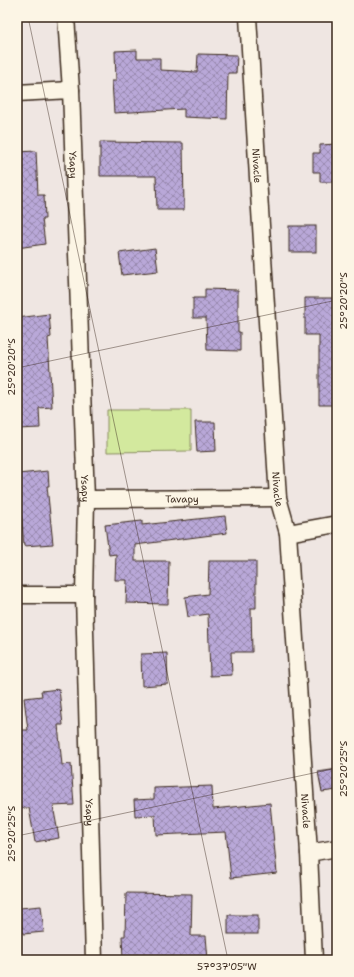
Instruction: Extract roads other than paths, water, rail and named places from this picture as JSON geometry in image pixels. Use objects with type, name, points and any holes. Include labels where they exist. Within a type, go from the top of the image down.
[{"type":"street","name":"Ysapy","points":[[66,17],[71,90],[86,500],[84,595],[94,960]]},
{"type":"street","name":"Nivacle","points":[[248,17],[278,498],[288,533],[309,853],[314,960]]},
{"type":"street","points":[[17,93],[71,90]]},
{"type":"street","name":"Tavapy","points":[[86,500],[278,498]]},
{"type":"street","points":[[288,533],[337,524]]},
{"type":"street","points":[[17,594],[84,595]]},
{"type":"street","points":[[309,853],[337,848]]}]
